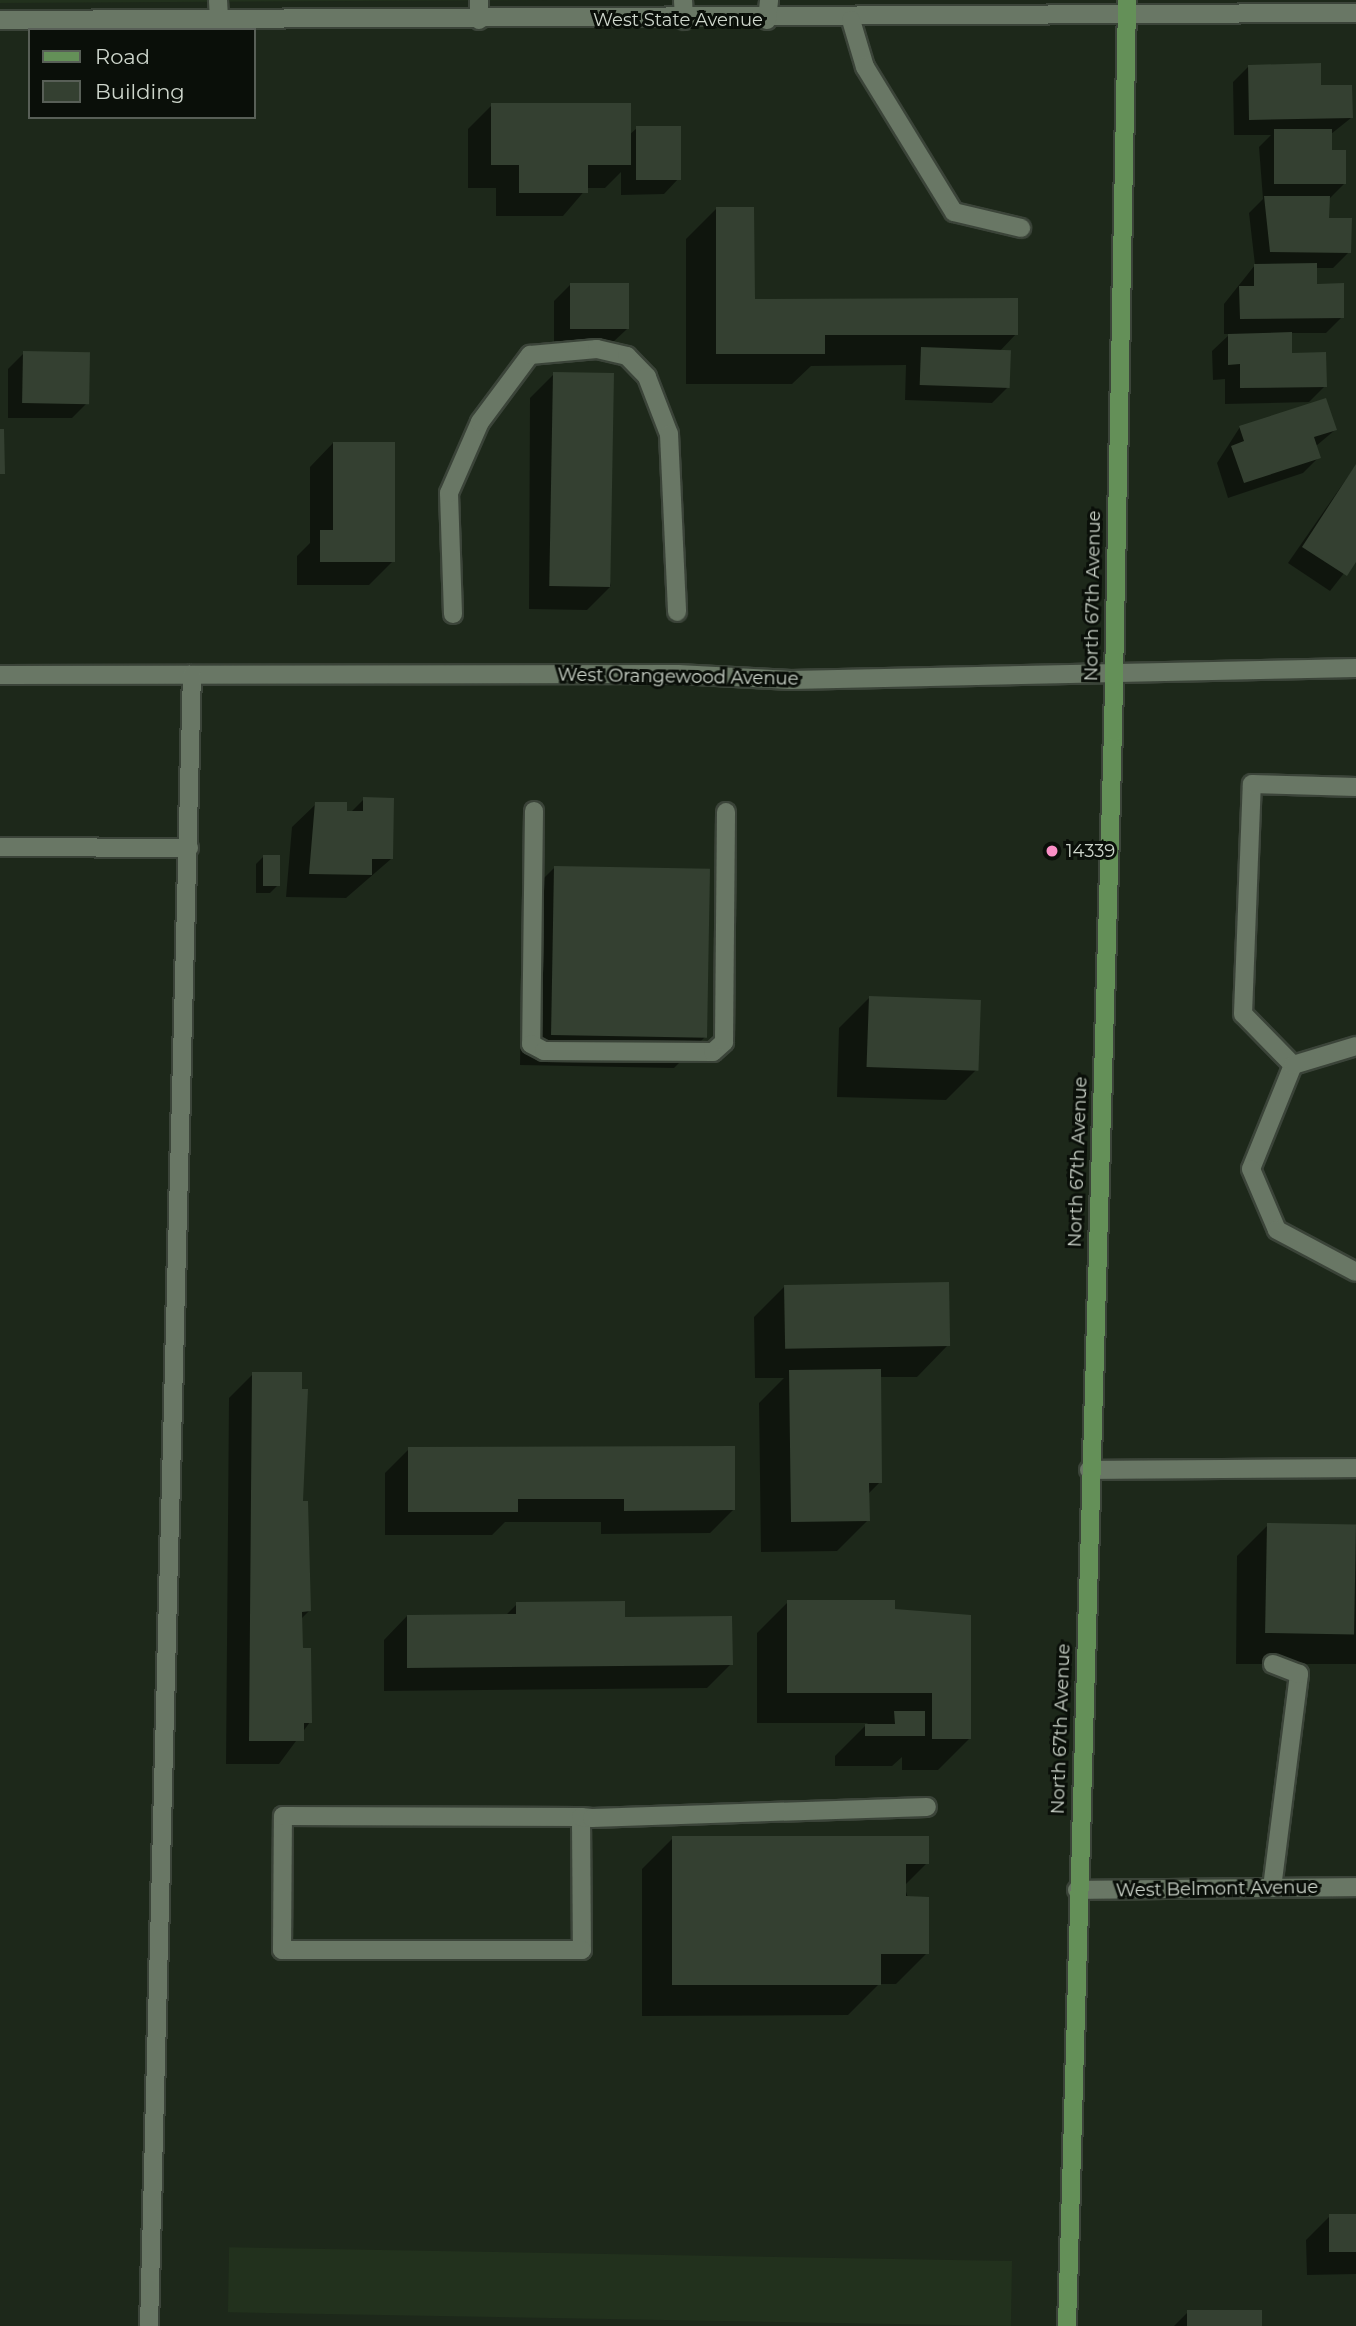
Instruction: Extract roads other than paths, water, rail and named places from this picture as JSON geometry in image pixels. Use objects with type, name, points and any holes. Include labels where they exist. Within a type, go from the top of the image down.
[{"type":"main road","name":"North 67th Avenue","points":[[1067,2326],[1077,1890],[1113,675],[1127,7]]},
{"type":"street","points":[[218,0],[219,20]]},
{"type":"street","points":[[479,20],[480,0]]},
{"type":"street","points":[[683,0],[684,20]]},
{"type":"street","points":[[767,20],[769,0]]},
{"type":"street","name":"West State Avenue","points":[[0,20],[851,20],[1127,7],[1356,13]]},
{"type":"street","points":[[851,20],[865,67],[954,212],[1021,228]]},
{"type":"street","points":[[453,614],[449,493],[480,422],[530,355],[597,349],[627,356],[647,376],[669,433],[677,612]]},
{"type":"street","name":"West Orangewood Avenue","points":[[0,675],[1113,675],[1356,668]]},
{"type":"street","points":[[149,2326],[192,675]]},
{"type":"street","points":[[1293,1065],[1243,1014],[1252,784],[1356,787]]},
{"type":"street","points":[[534,811],[531,1044],[544,1051],[570,1052],[713,1052],[724,1042],[726,812]]},
{"type":"street","points":[[0,847],[189,848]]},
{"type":"street","points":[[1293,1065],[1356,1046]]},
{"type":"street","points":[[1293,1065],[1251,1169],[1278,1230],[1356,1272]]},
{"type":"street","points":[[1089,1470],[1356,1468]]},
{"type":"street","points":[[1272,1888],[1299,1674],[1273,1664]]},
{"type":"street","points":[[581,1817],[582,1950],[282,1950],[283,1816],[581,1817],[927,1807]]},
{"type":"street","name":"West Belmont Avenue","points":[[1077,1890],[1356,1888]]},
{"type":"place","name":"14339","points":[[1052,851]]}]
